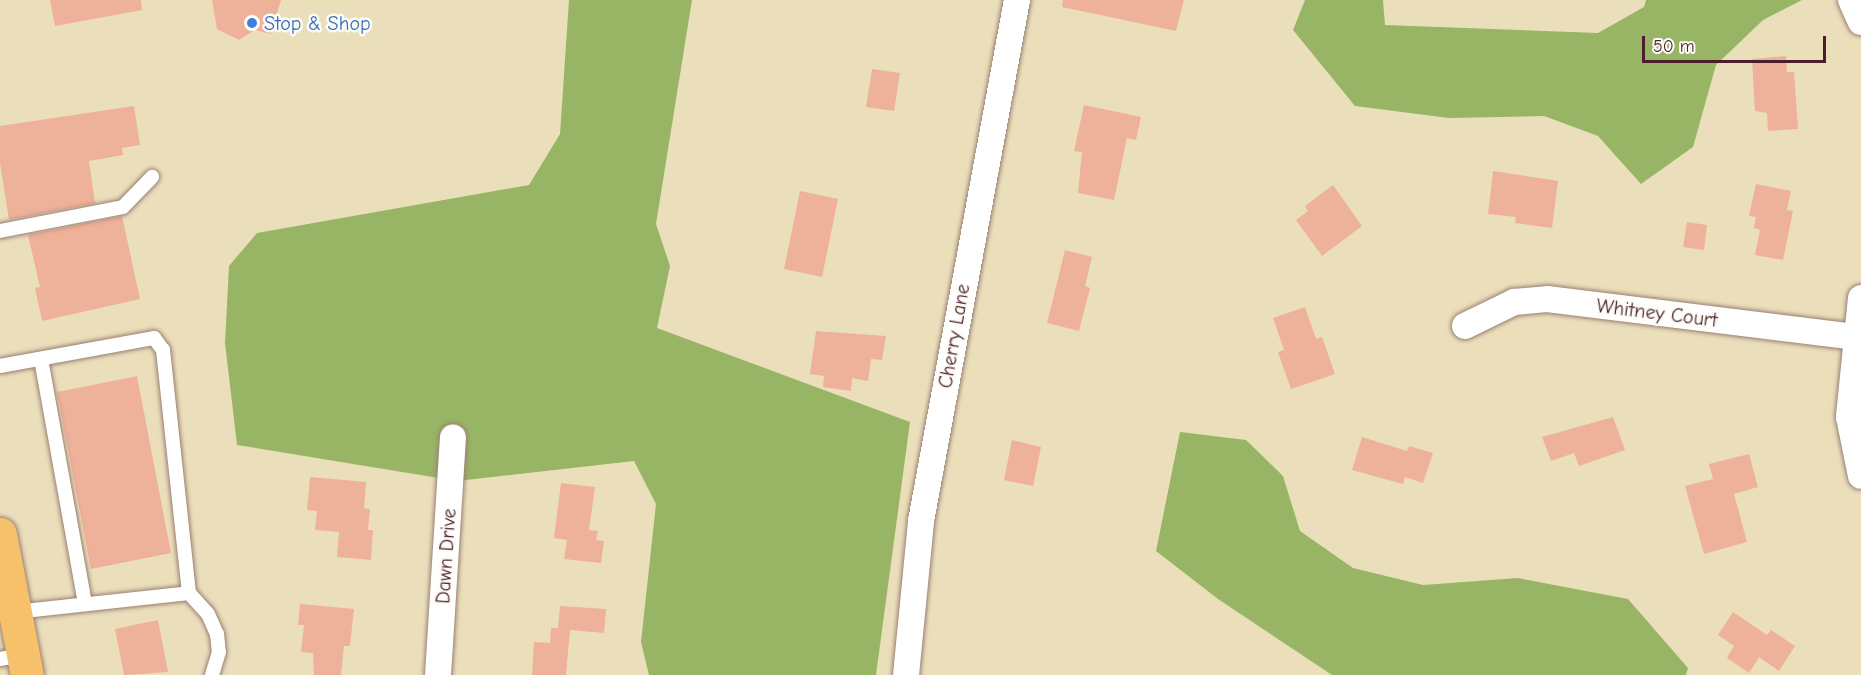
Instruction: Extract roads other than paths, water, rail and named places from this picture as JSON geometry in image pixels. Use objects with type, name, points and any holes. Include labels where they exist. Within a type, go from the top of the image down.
[{"type":"main road","points":[[0,534],[15,612],[17,663]]},
{"type":"street","name":"Cherry Lane","points":[[906,675],[921,521],[1017,0]]},
{"type":"street","points":[[1851,0],[1861,22]]},
{"type":"street","points":[[1861,298],[1855,337],[1849,417],[1861,476]]},
{"type":"street","name":"Whitney Court","points":[[1465,326],[1514,302],[1538,299],[1855,337]]},
{"type":"street","name":"Dawn Drive","points":[[438,675],[453,437]]},
{"type":"lane","points":[[0,231],[123,207],[152,177]]},
{"type":"lane","points":[[0,366],[154,338],[163,350],[189,593],[208,614],[217,634],[219,652],[212,675]]},
{"type":"lane","points":[[41,359],[85,604]]},
{"type":"lane","points":[[15,612],[189,593]]},
{"type":"place","name":"Stop & Shop","points":[[252,23]]}]
